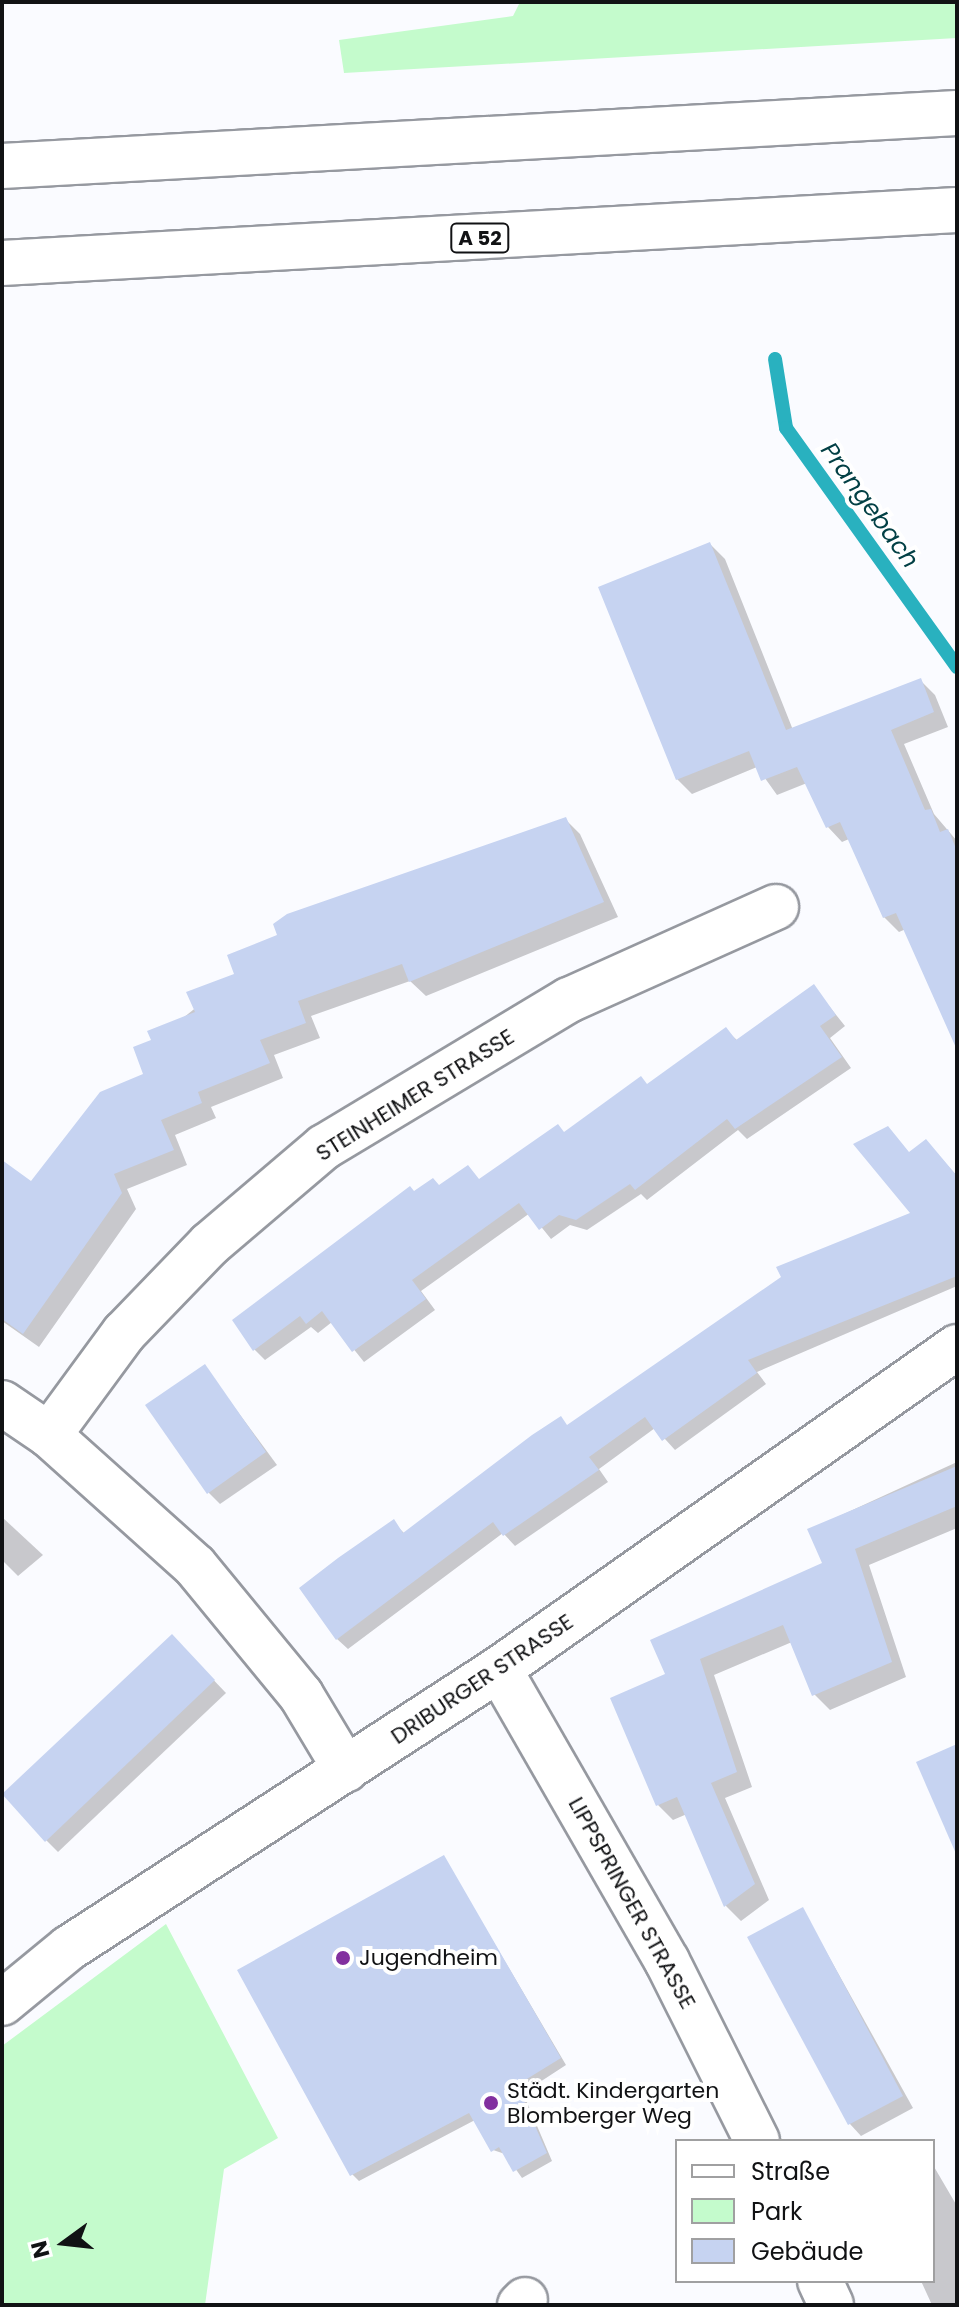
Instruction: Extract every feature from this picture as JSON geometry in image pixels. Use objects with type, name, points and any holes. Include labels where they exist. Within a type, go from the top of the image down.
[{"type":"main road","points":[[2,166],[957,113]]},
{"type":"main road","name":"A 52","points":[[2,263],[957,210]]},
{"type":"main road","name":"STEINHEIMER STRASSE","points":[[49,1435],[124,1333],[210,1244],[324,1147],[569,1000],[776,907]]},
{"type":"main road","name":"DRIBURGER STRASSE","points":[[2,2003],[69,1948],[499,1669],[957,1347]]},
{"type":"main road","points":[[2,1403],[49,1435],[195,1566],[301,1695],[346,1770]]},
{"type":"main road","name":"LIPPSPRINGER STRASSE","points":[[499,1669],[667,1961],[756,2139]]},
{"type":"main road","points":[[821,2283],[831,2305]]},
{"type":"green space","points":[[520,2],[957,2],[957,38],[344,73],[339,40],[513,16]]},
{"type":"green space","points":[[166,1924],[278,2138],[224,2169],[205,2305],[2,2305],[2,2046]]},
{"type":"building","points":[[710,542],[786,730],[921,678],[934,712],[891,730],[925,810],[931,809],[940,832],[948,829],[957,851],[957,1050],[896,913],[883,918],[840,822],[826,828],[797,767],[761,781],[749,751],[676,780],[598,587]]},
{"type":"building","points":[[566,817],[604,902],[409,982],[402,964],[298,1001],[306,1023],[260,1040],[270,1063],[198,1092],[202,1103],[161,1120],[174,1150],[114,1174],[122,1193],[23,1334],[2,1319],[2,1160],[31,1181],[100,1092],[143,1074],[133,1047],[151,1040],[147,1031],[195,1012],[186,992],[234,974],[227,955],[277,935],[273,924],[287,914]]},
{"type":"building","points":[[814,984],[836,1015],[820,1026],[842,1057],[735,1129],[727,1119],[635,1190],[630,1184],[576,1220],[559,1215],[539,1230],[519,1203],[412,1280],[426,1299],[352,1352],[322,1311],[306,1324],[300,1316],[253,1351],[232,1320],[410,1186],[414,1191],[433,1178],[439,1185],[468,1165],[479,1179],[558,1124],[564,1132],[641,1076],[647,1084],[726,1027],[736,1040]]},
{"type":"building","points":[[888,1126],[909,1152],[926,1139],[957,1176],[957,1276],[748,1360],[757,1373],[662,1441],[645,1417],[589,1457],[599,1470],[503,1536],[493,1522],[336,1640],[299,1588],[338,1558],[394,1519],[403,1533],[532,1435],[561,1416],[567,1425],[781,1277],[776,1267],[910,1213],[853,1144]]},
{"type":"building","points":[[205,1364],[266,1452],[207,1494],[145,1405]]},
{"type":"building","points":[[957,1466],[957,1506],[855,1549],[892,1662],[812,1696],[783,1625],[700,1659],[737,1772],[711,1783],[755,1884],[724,1907],[677,1797],[656,1806],[610,1698],[665,1674],[650,1640],[822,1563],[807,1529]]},
{"type":"building","points":[[172,1634],[215,1680],[45,1842],[2,1794]]},
{"type":"building","points":[[957,1744],[957,1856],[916,1762]]},
{"type":"building","points":[[444,1855],[561,2058],[517,2085],[547,2153],[513,2172],[499,2147],[491,2152],[469,2113],[350,2176],[237,1970]]},
{"type":"building","points":[[803,1907],[903,2096],[848,2125],[747,1937]]},
{"type":"waterway","name":"Prangebach","points":[[775,359],[786,428],[957,667]]},
{"type":"place","name":"Jugendheim","points":[[343,1958]]},
{"type":"place","name":"Städt. Kindergarten Blomberger Weg","points":[[491,2103]]}]
